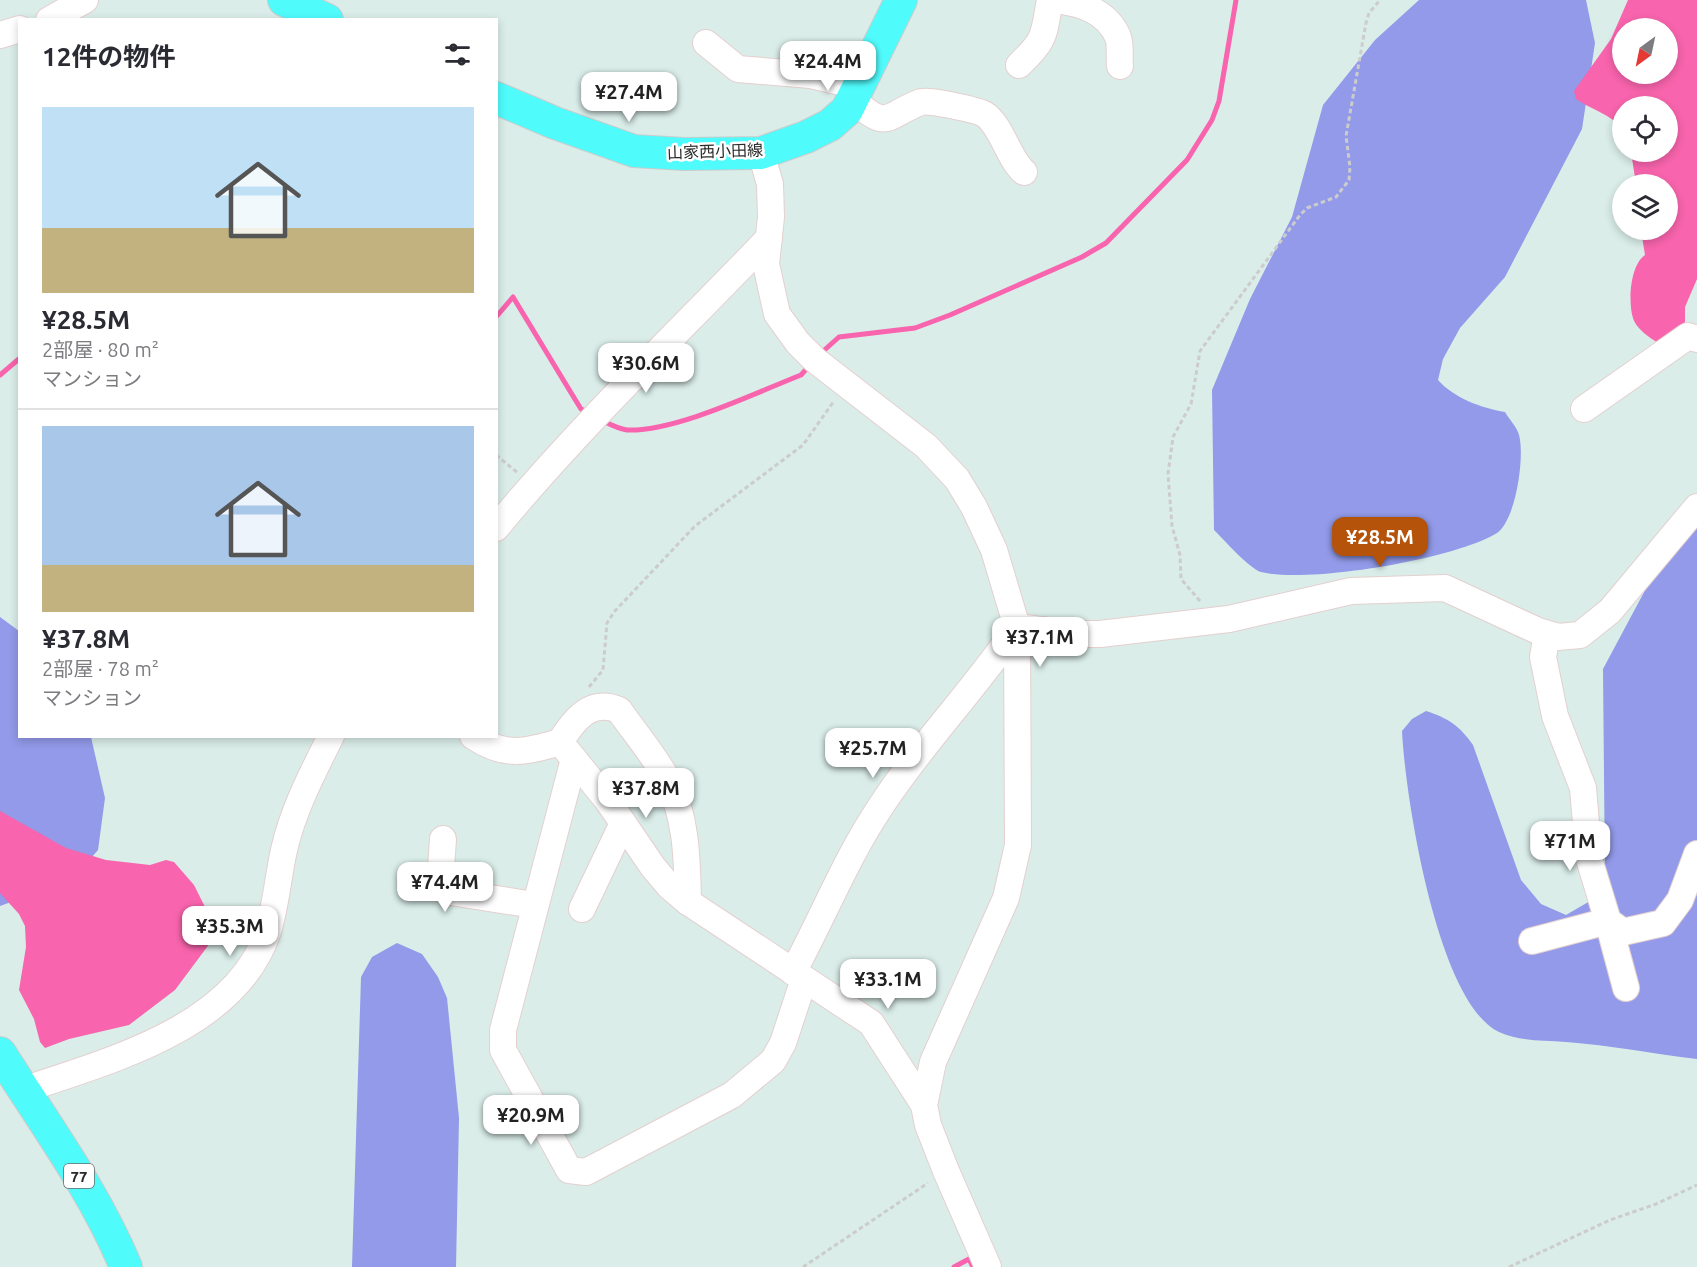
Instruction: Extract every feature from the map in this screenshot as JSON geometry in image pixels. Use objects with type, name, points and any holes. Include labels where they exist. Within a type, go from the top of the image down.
[{"type":"main road","points":[[284,0],[323,18]]},
{"type":"main road","name":"山家西小田線","points":[[498,99],[555,123],[634,151],[684,154],[761,153],[806,137],[830,125],[847,110],[901,0]]},
{"type":"main road","name":"77","points":[[9,1076],[80,1176],[115,1240],[126,1267]]},
{"type":"street","points":[[53,18],[86,0]]},
{"type":"street","points":[[1019,65],[1037,47],[1044,35],[1050,0]]},
{"type":"street","points":[[1056,0],[1080,3],[1098,12],[1118,38],[1120,66]]},
{"type":"street","points":[[0,35],[18,30]]},
{"type":"street","points":[[706,43],[738,69],[811,75],[855,92],[871,115],[891,119],[922,100],[935,100],[984,114],[993,123],[1024,172]]},
{"type":"street","points":[[761,153],[770,184],[768,280],[777,314],[798,343],[843,383],[926,446],[957,479],[974,507],[993,550],[1017,627],[1018,845],[1005,898],[933,1062],[924,1105]]},
{"type":"street","points":[[498,526],[614,396],[769,238]]},
{"type":"street","points":[[1584,409],[1688,336],[1697,339]]},
{"type":"street","points":[[1017,627],[1073,634],[1100,634],[1217,620],[1351,591],[1445,588],[1547,634],[1558,637],[1580,635],[1611,611],[1697,507]]},
{"type":"street","points":[[688,902],[687,853],[677,805],[657,763],[619,710],[609,706],[590,708],[568,730],[567,751],[534,905],[503,1030],[503,1050],[569,1170],[578,1173],[586,1172],[732,1095],[773,1061],[783,1043],[798,976],[848,862],[880,808],[914,759],[1017,627]]},
{"type":"street","points":[[1547,634],[1543,657],[1555,716],[1583,788],[1589,859],[1626,988]]},
{"type":"street","points":[[9,1076],[152,1043],[217,1003],[236,986],[260,950],[267,932],[285,849],[301,797],[330,738]]},
{"type":"street","points":[[476,738],[486,745],[508,752],[567,751]]},
{"type":"street","points":[[567,751],[669,886],[688,902],[871,1023],[924,1105],[928,1125],[987,1267]]},
{"type":"street","points":[[582,909],[623,823]]},
{"type":"street","points":[[442,838],[440,882],[451,892],[534,905]]},
{"type":"street","points":[[1608,921],[1623,932],[1663,923],[1680,900],[1697,854]]},
{"type":"street","points":[[1532,941],[1608,921]]},
{"type":"path","points":[[1217,620],[1181,579],[1180,555],[1168,499],[1168,474],[1173,437],[1191,404],[1196,363],[1208,338],[1230,312],[1300,215],[1307,208],[1336,197],[1349,180],[1350,167],[1346,136],[1366,23],[1369,13],[1380,0]]},
{"type":"path","points":[[584,694],[603,670],[607,623],[614,612],[695,526],[803,445],[843,383]]},
{"type":"path","points":[[498,457],[532,485]]},
{"type":"path","points":[[802,1267],[946,1171]]},
{"type":"path","points":[[1509,1267],[1610,1220],[1656,1204],[1697,1185]]},
{"type":"shaded area","points":[[1419,0],[1586,0],[1595,43],[1582,129],[1505,277],[1460,328],[1443,359],[1438,380],[1452,392],[1468,401],[1505,412],[1515,426],[1521,445],[1521,457],[1514,502],[1504,526],[1497,533],[1477,543],[1449,552],[1381,567],[1345,572],[1283,575],[1261,572],[1244,560],[1214,530],[1212,390],[1250,299],[1292,217],[1323,105],[1375,40]]},
{"type":"shaded area","points":[[1628,0],[1697,0],[1697,279],[1685,307],[1685,322],[1680,333],[1664,347],[1646,335],[1635,323],[1631,311],[1631,294],[1633,275],[1645,255],[1643,240],[1678,240],[1678,174],[1634,174],[1633,162],[1678,162],[1678,96],[1612,96],[1612,120],[1576,99],[1574,91],[1612,37],[1612,84],[1678,84],[1678,18],[1620,18]]},
{"type":"shaded area","points":[[1697,522],[1697,1059],[1599,1045],[1524,1039],[1499,1032],[1477,1013],[1458,982],[1442,941],[1428,895],[1418,847],[1404,761],[1402,731],[1412,719],[1426,711],[1447,720],[1458,728],[1473,745],[1521,880],[1541,904],[1566,915],[1590,901],[1605,880],[1603,669],[1650,581]]},
{"type":"shaded area","points":[[0,617],[18,630],[18,738],[91,738],[105,798],[98,850],[72,880],[0,906]]},
{"type":"shaded area","points":[[0,811],[66,848],[106,860],[150,865],[166,860],[174,862],[194,885],[215,927],[213,939],[175,990],[129,1025],[69,1039],[45,1048],[40,1042],[34,1019],[19,990],[26,947],[25,926],[19,914],[0,893]]},
{"type":"shaded area","points":[[397,943],[422,954],[438,977],[447,998],[459,1118],[456,1267],[352,1267],[361,977],[372,957]]},
{"type":"waterway","points":[[820,354],[839,337],[915,328],[950,315],[1082,257],[1106,243],[1187,160],[1212,120],[1219,101],[1236,0]]},
{"type":"waterway","points":[[498,315],[513,297],[581,409],[588,412]]},
{"type":"waterway","points":[[0,375],[18,360]]},
{"type":"waterway","points":[[601,420],[627,430],[668,425],[715,410],[801,375],[810,365]]},
{"type":"waterway","points":[[954,1267],[969,1259],[973,1267]]}]
